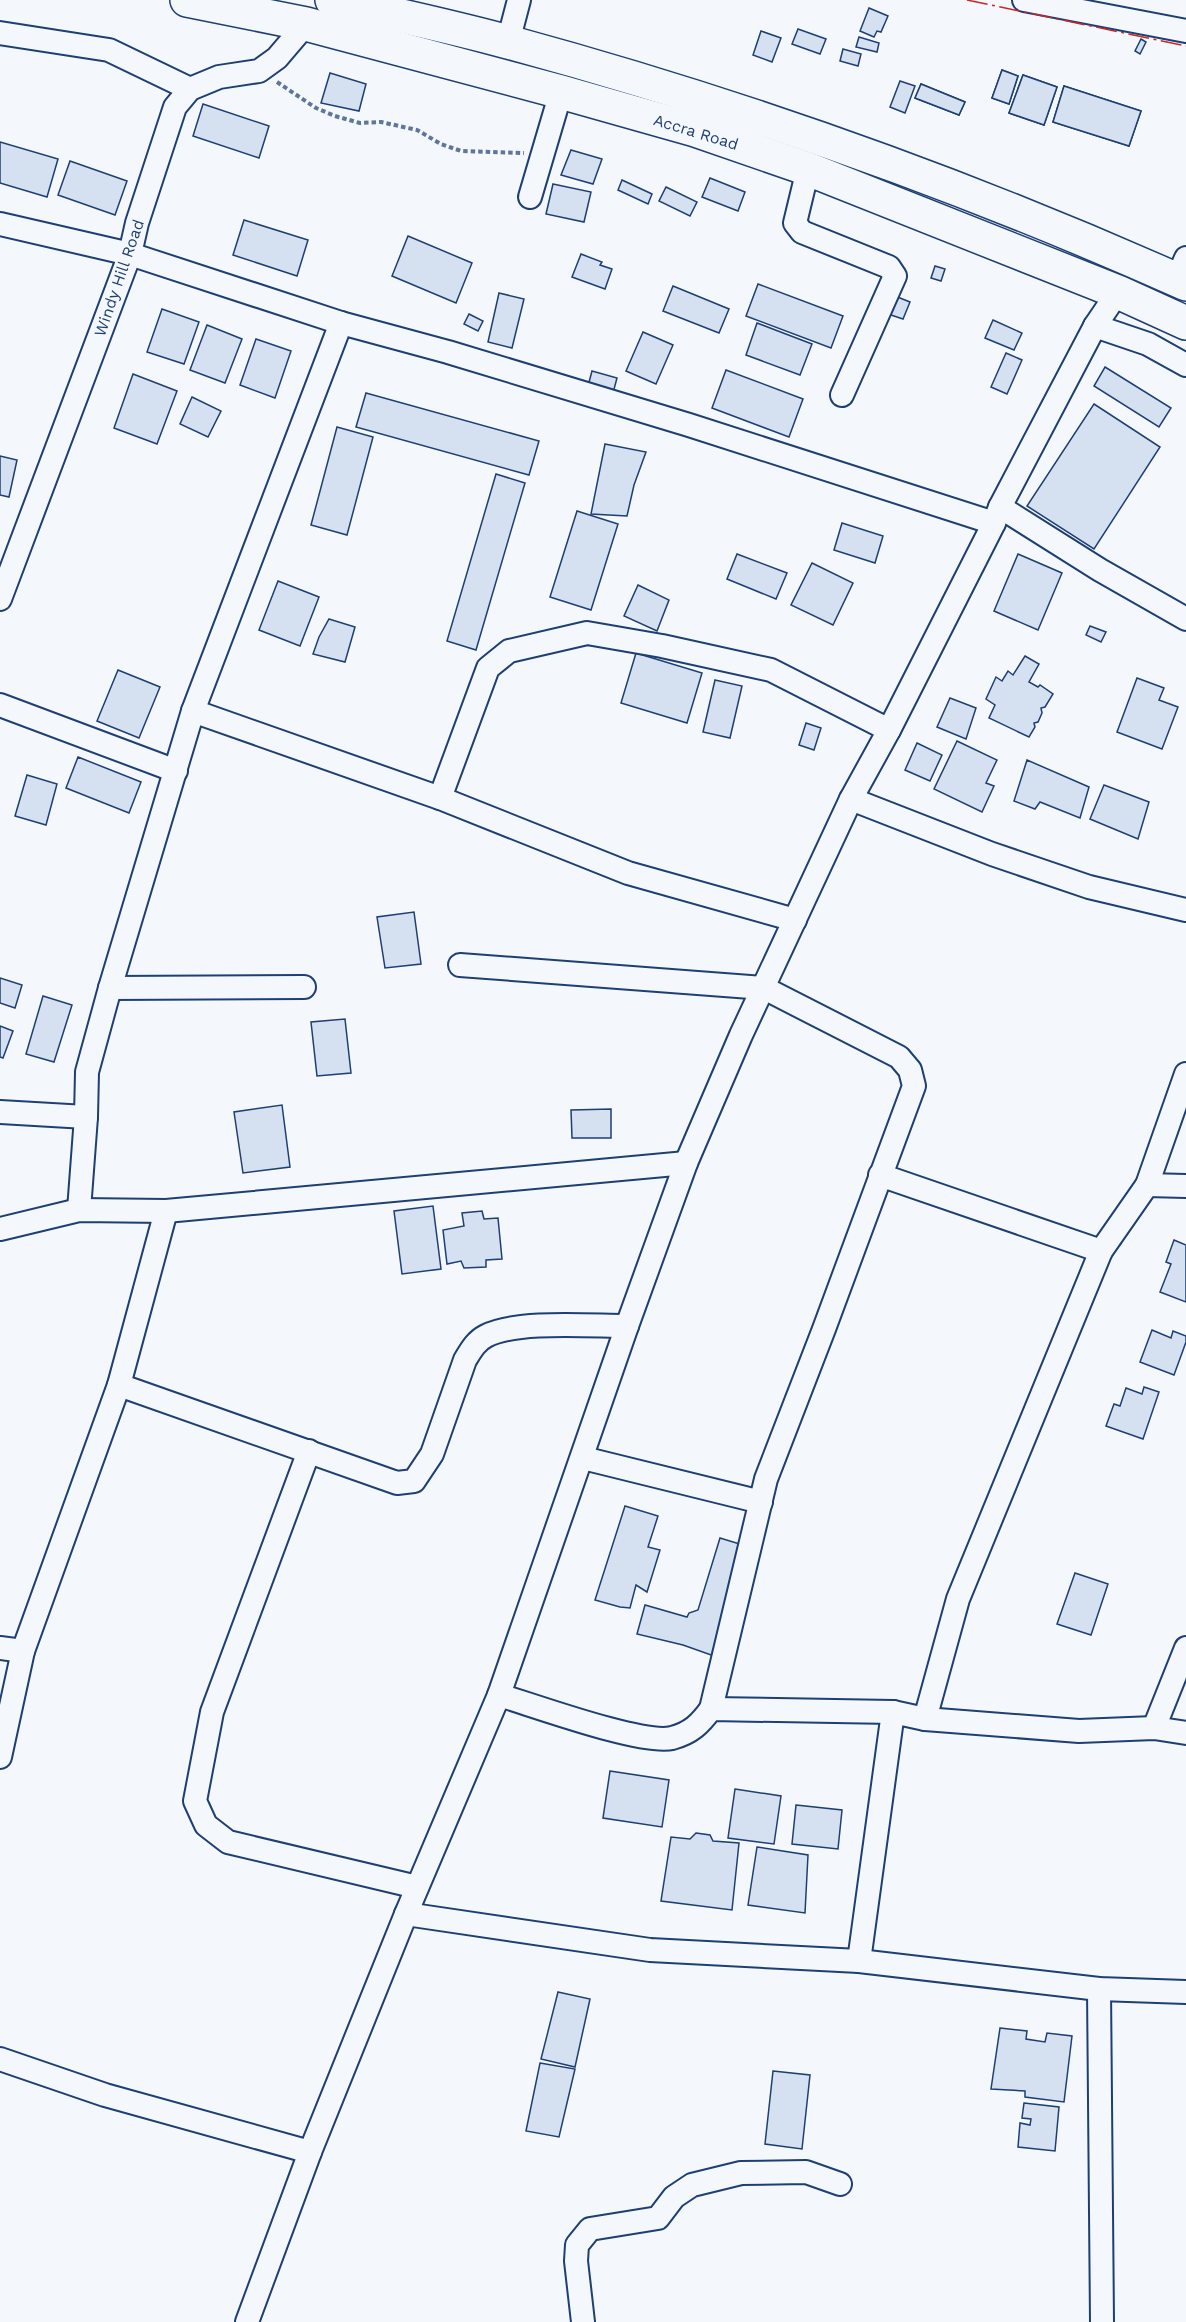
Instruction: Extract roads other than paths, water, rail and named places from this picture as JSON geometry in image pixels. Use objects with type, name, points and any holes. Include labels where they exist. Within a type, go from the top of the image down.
[{"type":"highway","name":"Accra Road","points":[[187,0],[306,24],[695,130],[808,169],[1118,292],[1186,323]]},
{"type":"highway","name":"Accra Road","points":[[332,0],[508,42],[726,107],[875,158],[1183,274]]},
{"type":"street","points":[[508,42],[519,0]]},
{"type":"street","points":[[1024,0],[1186,31]]},
{"type":"street","points":[[0,33],[108,50],[190,89],[219,77],[259,70],[276,58],[306,24]]},
{"type":"street","name":"Windy Hill Road","points":[[0,599],[130,254],[137,223],[175,107],[190,89]]},
{"type":"street","points":[[530,197],[561,92]]},
{"type":"street","points":[[808,169],[795,223],[802,232],[889,267],[895,276],[842,395]]},
{"type":"street","points":[[0,224],[130,254],[341,322],[997,515],[1186,619]]},
{"type":"street","points":[[247,2322],[310,2152],[417,1887],[499,1695],[686,1163],[741,1035],[851,799],[889,730],[1095,327],[1118,292]]},
{"type":"street","points":[[79,1210],[87,1072],[110,988],[193,711],[341,322]]},
{"type":"street","points":[[1095,327],[1148,344],[1186,365]]},
{"type":"street","points":[[440,798],[488,668],[509,651],[587,633],[662,646],[771,670],[889,730]]},
{"type":"street","points":[[0,705],[176,771]]},
{"type":"street","points":[[193,711],[440,798],[628,873],[795,920]]},
{"type":"street","points":[[851,799],[992,854],[1089,887],[1186,910]]},
{"type":"street","points":[[460,965],[764,988],[899,1057],[910,1070],[914,1086],[766,1479],[711,1709],[698,1727],[670,1738],[636,1736],[499,1695]]},
{"type":"street","points":[[110,988],[304,987]]},
{"type":"street","points":[[925,1719],[958,1599],[1101,1251],[1147,1185],[1186,1074]]},
{"type":"street","points":[[0,1112],[86,1117]]},
{"type":"street","points":[[0,1229],[79,1210],[166,1211],[686,1163]]},
{"type":"street","points":[[880,1175],[1101,1251]]},
{"type":"street","points":[[1147,1185],[1186,1186]]},
{"type":"street","points":[[0,1757],[23,1651],[119,1384],[166,1211]]},
{"type":"street","points":[[119,1384],[398,1483],[414,1481],[432,1454],[465,1360],[473,1346],[485,1336],[512,1326],[627,1326]]},
{"type":"street","points":[[309,1451],[212,1712],[195,1801],[206,1825],[228,1842],[417,1887]]},
{"type":"street","points":[[583,1458],[761,1502]]},
{"type":"street","points":[[0,1648],[23,1651]]},
{"type":"street","points":[[1154,1728],[1186,1648]]},
{"type":"street","points":[[711,1709],[892,1712],[925,1719],[1079,1731],[1154,1728],[1186,1733]]},
{"type":"street","points":[[859,1961],[892,1712]]},
{"type":"street","points":[[406,1914],[650,1950],[859,1961],[1099,1989],[1186,1992]]},
{"type":"street","points":[[1099,1989],[1102,2322]]},
{"type":"street","points":[[0,2059],[105,2095],[310,2152]]},
{"type":"street","points":[[583,2322],[576,2261],[577,2245],[591,2229],[658,2218],[674,2197],[692,2185],[741,2173],[806,2172],[840,2184]]}]
